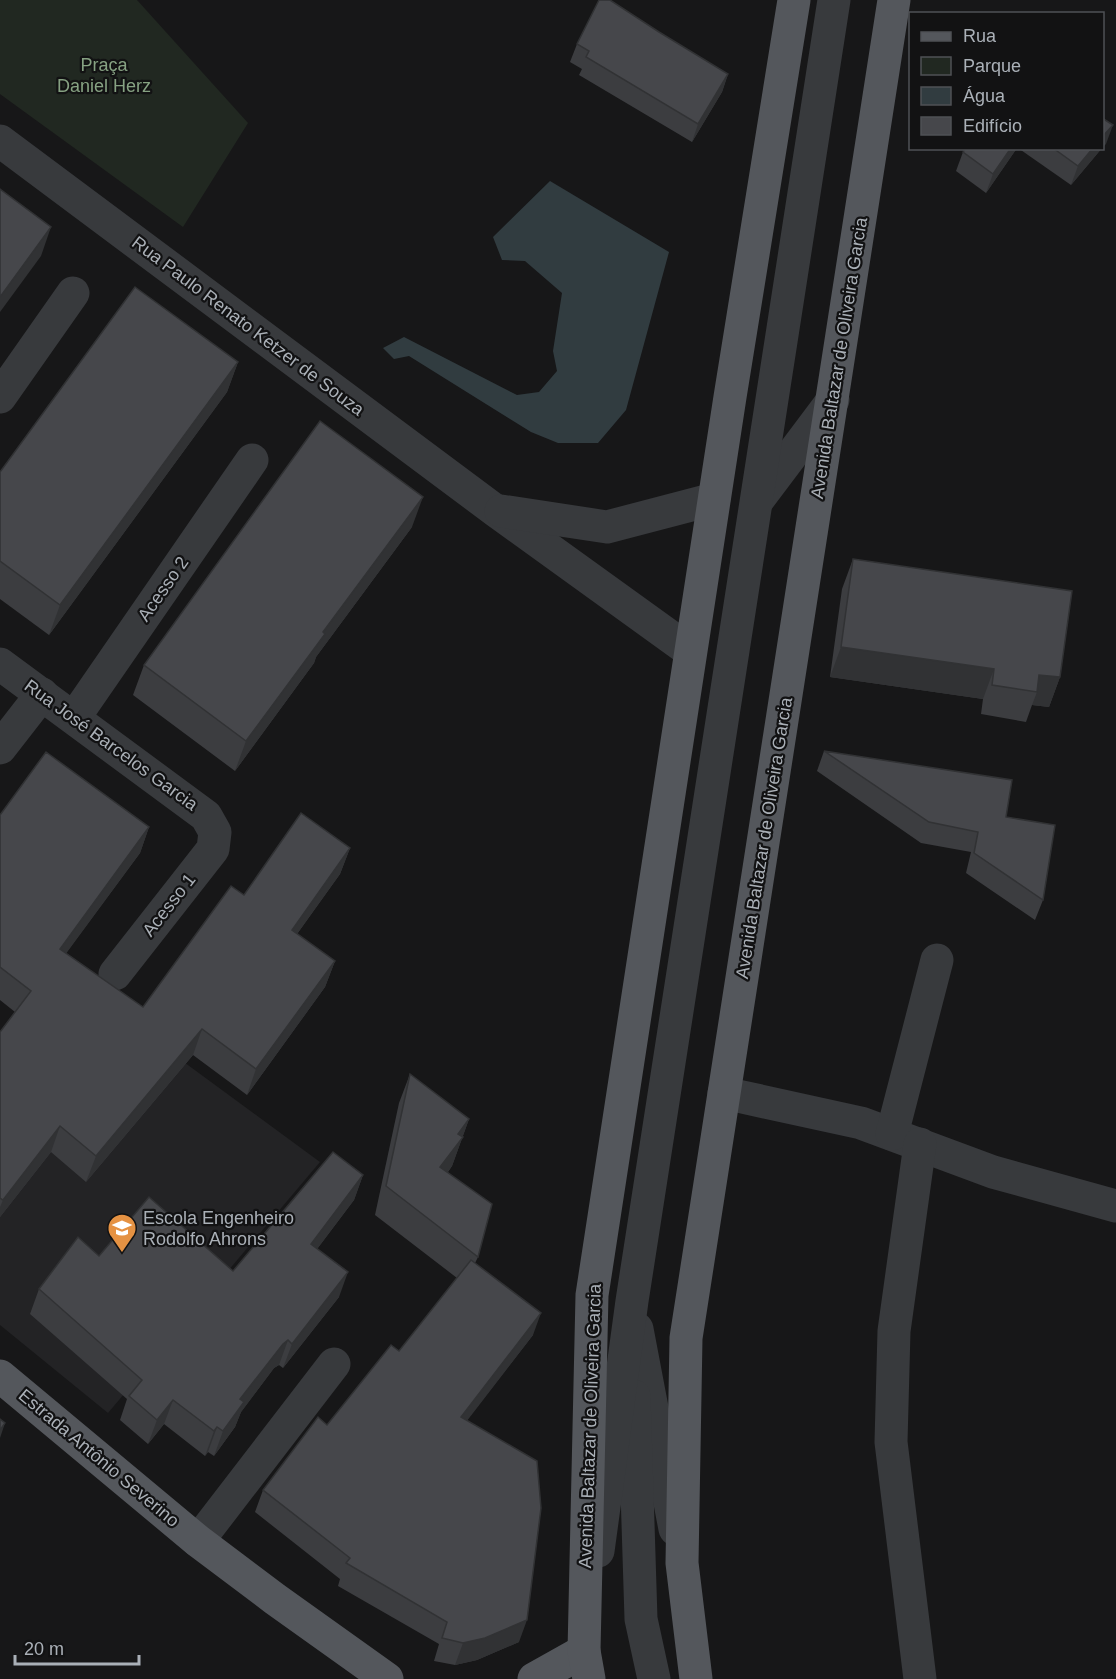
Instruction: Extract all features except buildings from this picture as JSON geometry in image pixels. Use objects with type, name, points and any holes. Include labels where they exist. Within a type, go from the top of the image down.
[{"type":"main road","name":"Avenida Baltazar de Oliveira Garcia","points":[[587,1665],[592,1295],[690,651],[794,0]]},
{"type":"main road","name":"Avenida Baltazar de Oliveira Garcia","points":[[696,1679],[682,1563],[686,1338],[894,0]]},
{"type":"main road","name":"Estrada Antônio Severino","points":[[0,1376],[198,1540],[275,1599],[387,1679]]},
{"type":"main road","points":[[534,1679],[587,1665]]},
{"type":"street","points":[[587,1665],[632,1301],[834,0]]},
{"type":"street","name":"Rua Paulo Renato Ketzer de Souza","points":[[0,141],[496,511],[690,651]]},
{"type":"street","points":[[0,397],[73,292]]},
{"type":"street","points":[[730,397],[754,505]]},
{"type":"street","points":[[754,505],[833,400]]},
{"type":"street","name":"Acesso 2","points":[[74,718],[252,460]]},
{"type":"street","name":"Rua Paulo Renato Ketzer de Souza","points":[[496,511],[607,527],[714,499]]},
{"type":"street","name":"Rua José Barcelos Garcia","points":[[0,664],[206,816],[215,832]]},
{"type":"street","points":[[0,748],[42,694]]},
{"type":"street","name":"Acesso 1","points":[[116,974],[213,849],[215,832]]},
{"type":"street","points":[[920,1679],[891,1442],[894,1331],[906,1139],[937,960]]},
{"type":"street","points":[[724,1093],[861,1123],[993,1172],[1116,1206]]},
{"type":"street","points":[[632,1301],[682,1563]]},
{"type":"street","points":[[632,1301],[641,1619],[654,1679]]},
{"type":"street","name":"Estrada Antônio Severino","points":[[198,1540],[334,1364]]},
{"type":"shaded area","name":"Escola Engenheiro Rodolfo Ahrons","points":[[143,1032],[320,1162],[108,1413],[0,1325],[0,1181]]},
{"type":"green space","name":"Praça Daniel Herz","points":[[0,0],[137,0],[248,123],[183,227],[0,94]]},
{"type":"water","points":[[550,181],[669,252],[626,410],[598,443],[558,443],[531,432],[409,356],[394,359],[383,348],[404,337],[517,395],[539,392],[557,371],[553,351],[562,293],[525,261],[502,260],[493,237]]},
{"type":"place","name":"Escola Engenheiro Rodolfo Ahrons","points":[[122,1254]]}]
